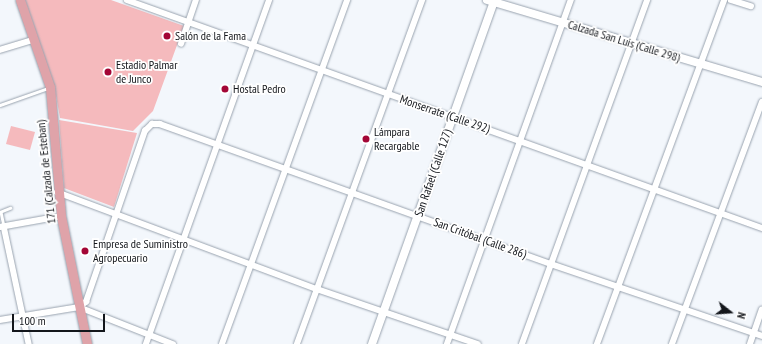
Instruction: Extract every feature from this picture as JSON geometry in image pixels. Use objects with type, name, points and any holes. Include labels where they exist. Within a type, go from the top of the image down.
[{"type":"main road","name":"171 (Calzada de Esteban)","points":[[20,0],[50,87],[57,192],[87,344]]},
{"type":"street","name":"Monserrate (Calle 292)","points":[[127,0],[762,228]]},
{"type":"street","points":[[181,44],[196,0]]},
{"type":"street","points":[[146,344],[269,0]]},
{"type":"street","points":[[222,344],[347,0]]},
{"type":"street","points":[[297,344],[422,0]]},
{"type":"street","points":[[447,344],[571,0]]},
{"type":"street","points":[[522,344],[633,43],[647,0]]},
{"type":"street","points":[[597,344],[724,0]]},
{"type":"street","points":[[731,0],[751,6]]},
{"type":"street","name":"Calzada San Luis (Calle 298)","points":[[490,1],[762,82]]},
{"type":"street","name":"San Rafael (Calle 127)","points":[[372,344],[453,116],[490,1]]},
{"type":"street","points":[[0,50],[33,40]]},
{"type":"street","points":[[672,344],[762,102]]},
{"type":"street","name":"San Critóbal (Calle 286)","points":[[118,214],[145,131],[152,124],[160,124],[551,264],[685,308],[762,336]]},
{"type":"street","points":[[57,192],[317,288],[478,344]]},
{"type":"street","points":[[0,320],[79,307],[86,302],[118,214]]},
{"type":"street","points":[[29,344],[24,316],[2,227],[61,216]]},
{"type":"street","points":[[79,307],[173,344]]},
{"type":"street","points":[[750,344],[762,310]]},
{"type":"lane","points":[[0,105],[50,87]]},
{"type":"lane","points":[[2,227],[0,212],[10,208]]},
{"type":"shaded area","name":"Estadio Palmar de Junco","points":[[25,0],[111,0],[184,26],[153,111],[133,131],[60,118],[55,90]]},
{"type":"shaded area","points":[[59,120],[137,133],[114,207],[64,188]]},
{"type":"shaded area","points":[[11,126],[35,132],[30,150],[6,144]]},
{"type":"place","name":"Salón de la Fama","points":[[167,36]]},
{"type":"place","name":"Estadio Palmar de Junco","points":[[108,72]]},
{"type":"place","name":"Hostal Pedro","points":[[225,89]]},
{"type":"place","name":"Lámpara Recargable","points":[[366,139]]},
{"type":"place","name":"Empresa de Suministro Agropecuario","points":[[85,251]]}]
